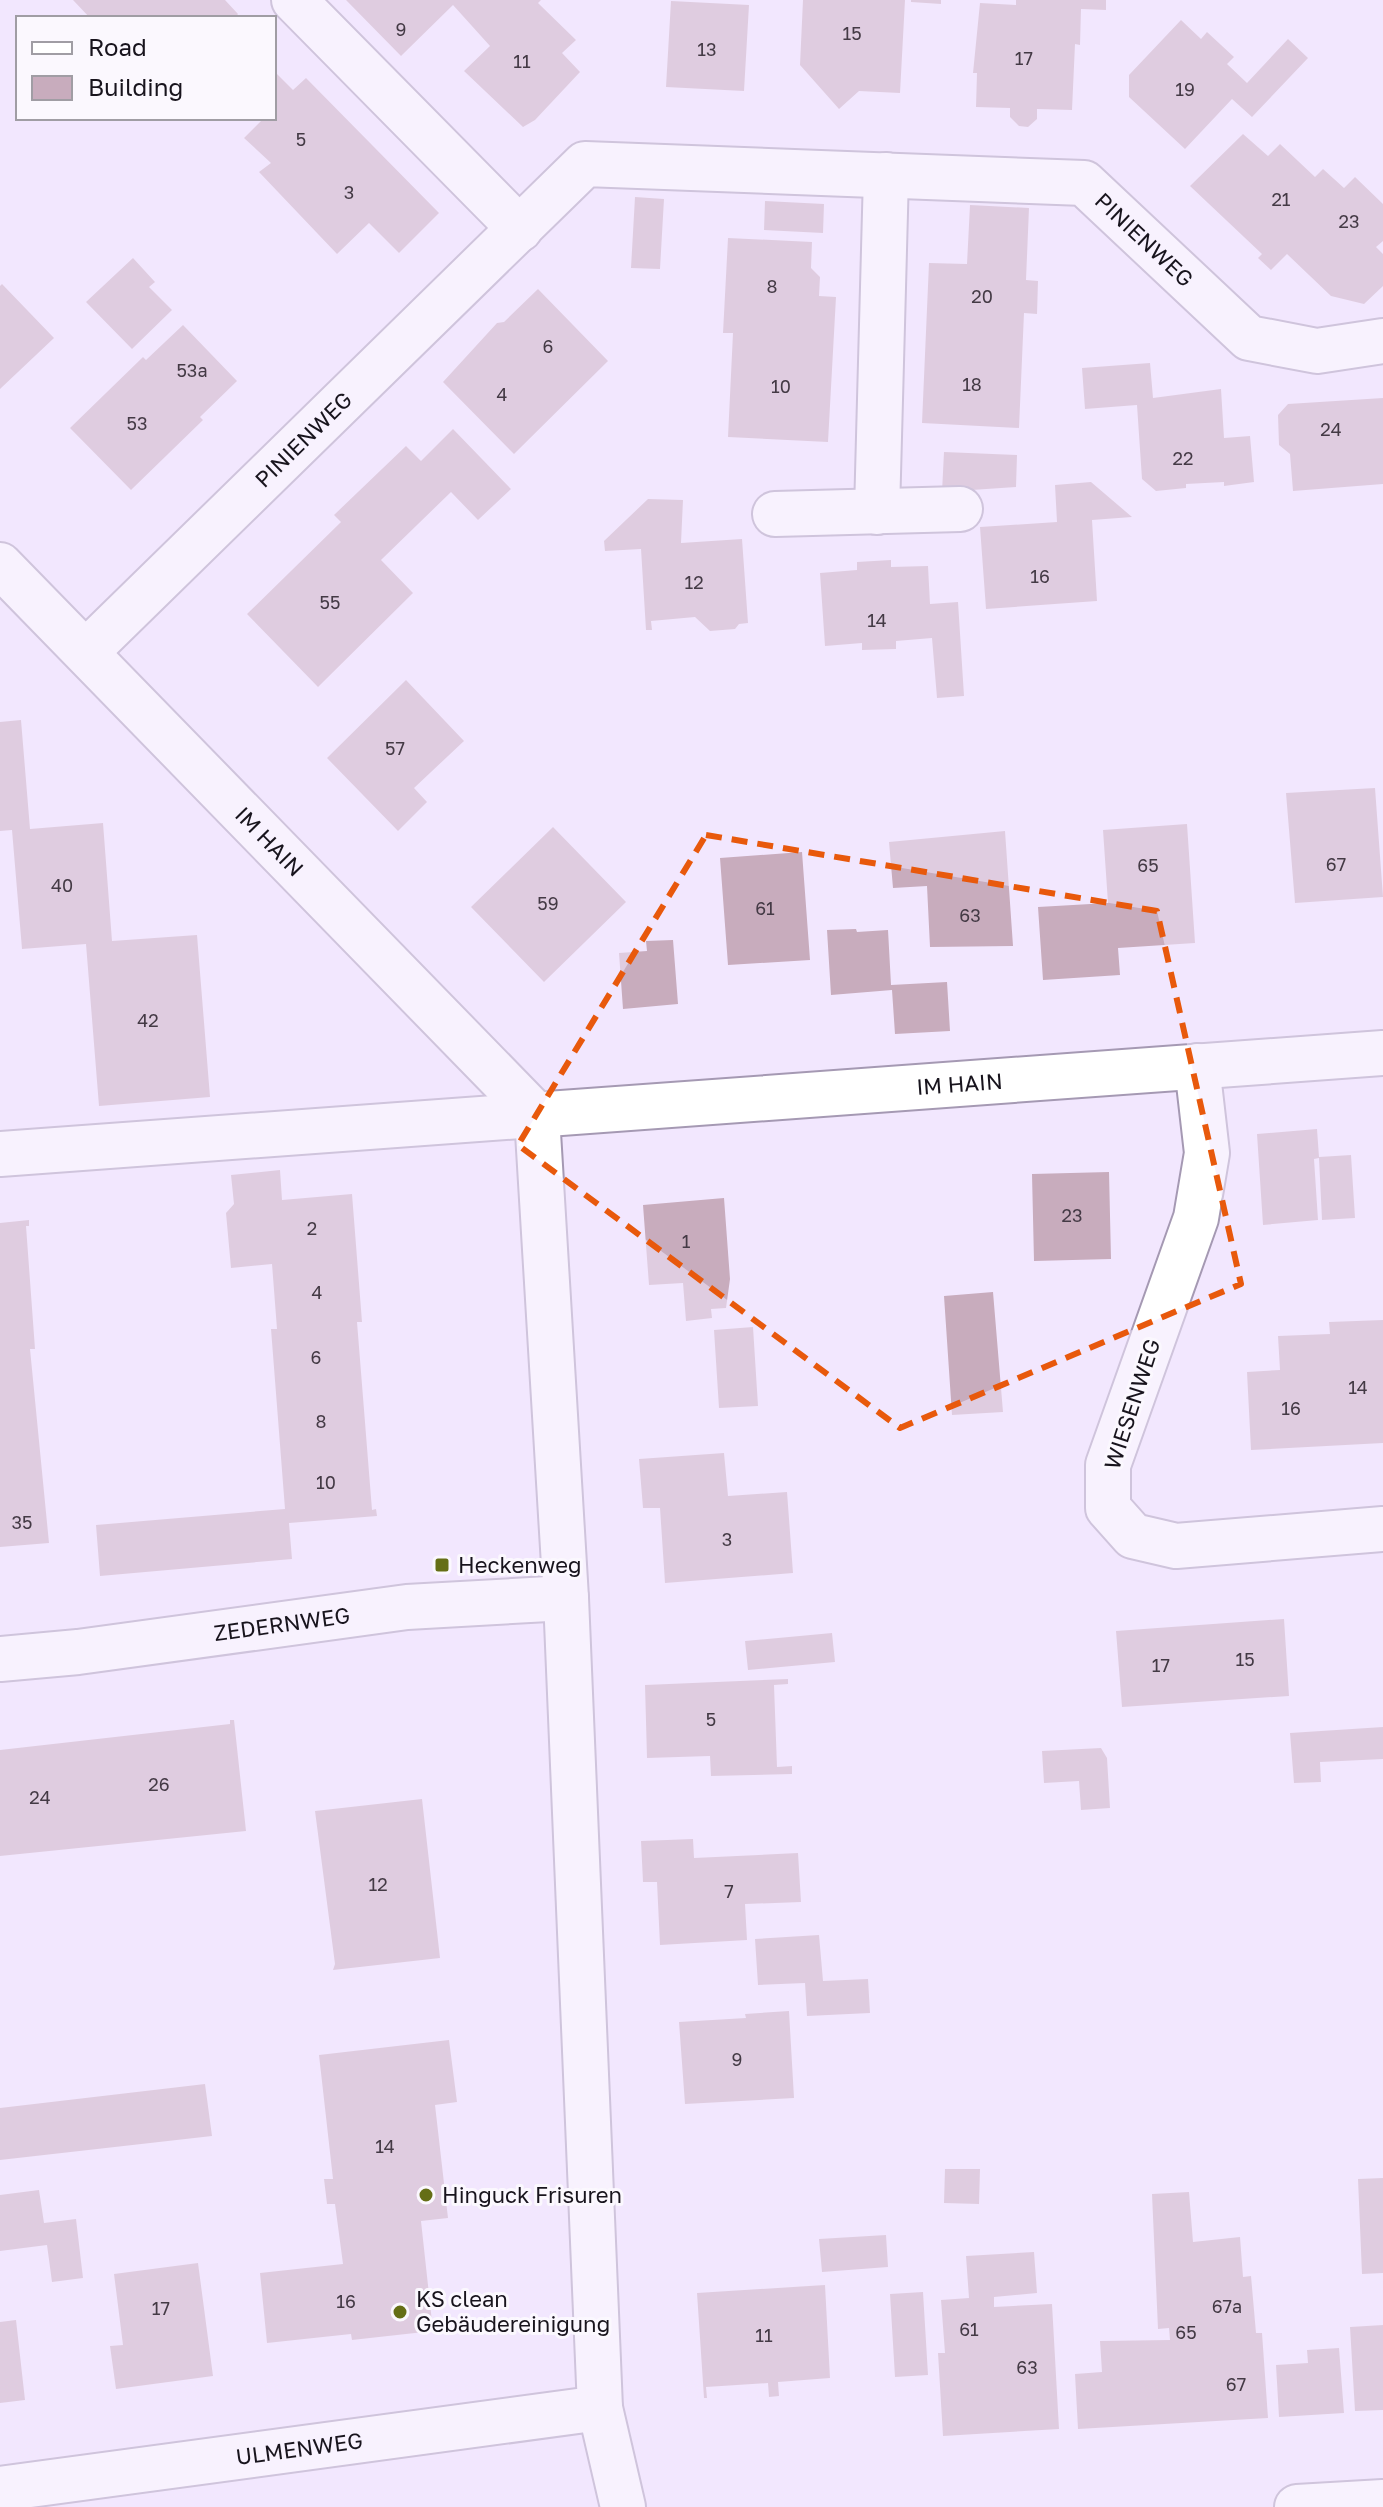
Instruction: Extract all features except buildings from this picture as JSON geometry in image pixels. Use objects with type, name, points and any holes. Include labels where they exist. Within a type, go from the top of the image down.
[{"type":"street","points":[[294,0],[520,229]]},
{"type":"street","name":"PINIENWEG","points":[[86,652],[585,164],[1084,183],[1249,338],[1317,351],[1383,341]]},
{"type":"street","points":[[877,512],[886,175]]},
{"type":"street","points":[[775,514],[960,509]]},
{"type":"street","name":"IM HAIN","points":[[0,565],[537,1116]]},
{"type":"street","name":"IM HAIN","points":[[0,1154],[1383,1053]]},
{"type":"street","name":"WIESENWEG","points":[[1197,1066],[1207,1153],[1196,1218],[1108,1465],[1108,1508],[1133,1536],[1176,1546],[1383,1529]]},
{"type":"street","points":[[537,1116],[566,1598],[600,2408],[623,2507]]},
{"type":"street","name":"ZEDERNWEG","points":[[0,1659],[78,1652],[407,1607],[566,1598]]},
{"type":"street","name":"ULMENWEG","points":[[0,2489],[600,2408]]},
{"type":"street","points":[[1322,2506],[1383,2502]]},
{"type":"highlighted area","points":[[706,835],[1157,911],[1241,1284],[900,1428],[518,1145]]},
{"type":"place","name":"Heckenweg","points":[[442,1565]]},
{"type":"place","name":"Hinguck Frisuren","points":[[426,2195]]},
{"type":"place","name":"KS clean Gebäudereinigung","points":[[400,2312]]}]
